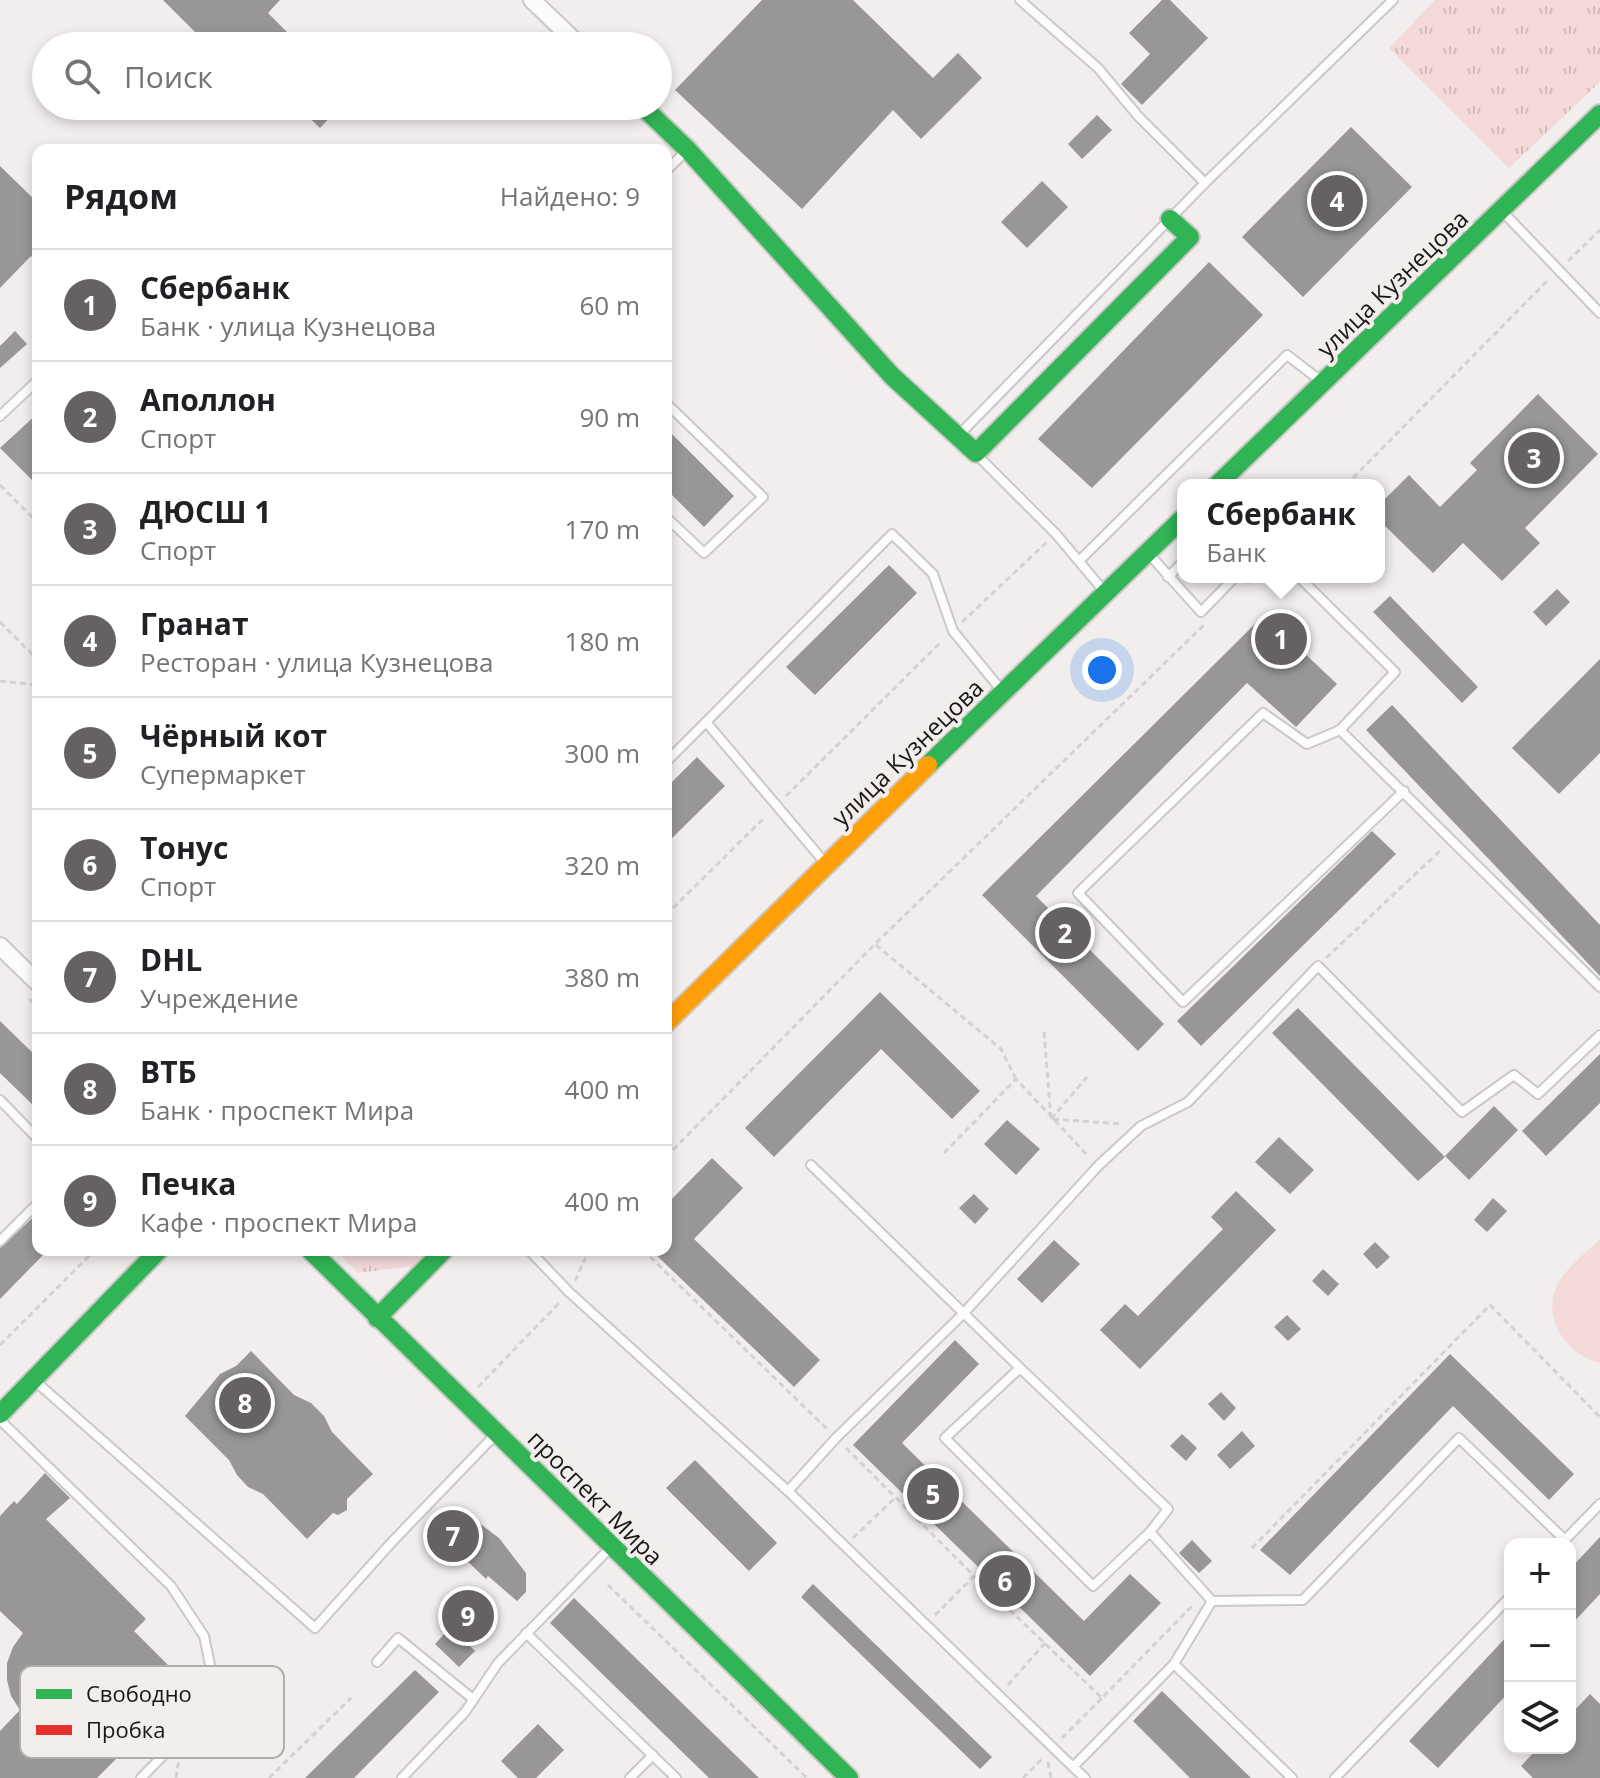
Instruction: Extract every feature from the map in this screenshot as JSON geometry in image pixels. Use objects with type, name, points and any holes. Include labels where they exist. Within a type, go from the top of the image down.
[{"type":"street","points":[[532,0],[565,32]]},
{"type":"street","points":[[657,120],[688,150],[892,376],[976,453],[1190,237],[1170,219]]},
{"type":"street","name":"улица Кузнецова","points":[[1223,479],[1500,210],[1596,126]]},
{"type":"street","name":"улица Кузнецова","points":[[672,1017],[1177,524]]},
{"type":"street","points":[[0,946],[32,977]]},
{"type":"street","points":[[0,1414],[153,1256]]},
{"type":"street","name":"проспект Мира","points":[[316,1256],[849,1778]]},
{"type":"street","points":[[377,1318],[438,1256]]},
{"type":"lane","points":[[1020,0],[1098,68],[1138,116],[1205,183]]},
{"type":"lane","points":[[958,436],[1205,183],[1393,0]]},
{"type":"lane","points":[[672,165],[688,150]]},
{"type":"lane","points":[[1500,210],[1600,313]]},
{"type":"lane","points":[[1079,561],[1287,355],[1323,383]]},
{"type":"lane","points":[[0,416],[32,386]]},
{"type":"lane","points":[[672,409],[763,497],[704,553],[672,523]]},
{"type":"lane","points":[[976,453],[1056,534],[1106,594]]},
{"type":"lane","points":[[672,756],[892,534],[933,574],[953,631],[1003,692]]},
{"type":"lane","points":[[1148,553],[1201,612],[1229,583]]},
{"type":"lane","points":[[1168,577],[1177,568]]},
{"type":"lane","points":[[1305,583],[1395,672],[1340,730],[1307,744],[1263,713],[1078,893],[1183,1002],[1404,791]]},
{"type":"lane","points":[[706,722],[826,864]]},
{"type":"lane","points":[[1340,730],[1600,987]]},
{"type":"lane","points":[[788,1491],[836,1438],[964,1313],[1098,1166],[1141,1126],[1188,1102],[1318,966],[1462,1112],[1514,1075],[1538,1094],[1600,1035]]},
{"type":"lane","points":[[0,1100],[32,1133]]},
{"type":"lane","points":[[811,1165],[1168,1509],[1150,1532],[1093,1586],[945,1438],[1020,1368]]},
{"type":"lane","points":[[0,1241],[32,1209]]},
{"type":"lane","points":[[535,1256],[569,1292],[788,1491],[1085,1778]]},
{"type":"lane","points":[[33,1380],[315,1628],[391,1543],[497,1433]]},
{"type":"lane","points":[[0,1420],[171,1586],[204,1636],[210,1666]]},
{"type":"lane","points":[[1150,1532],[1212,1601],[1303,1600],[1459,1438],[1559,1538]]},
{"type":"lane","points":[[1567,1538],[1600,1504]]},
{"type":"lane","points":[[402,1778],[456,1723],[498,1663],[611,1546]]},
{"type":"lane","points":[[1073,1767],[1174,1664],[1212,1601]]},
{"type":"lane","points":[[1335,1778],[1504,1603]]},
{"type":"lane","points":[[526,1633],[676,1778]]},
{"type":"lane","points":[[377,1662],[398,1638],[473,1699]]},
{"type":"lane","points":[[1174,1664],[1292,1778]]},
{"type":"lane","points":[[630,1778],[653,1755]]},
{"type":"lane","points":[[141,1778],[161,1758]]},
{"type":"path","points":[[1352,479],[1600,230]]},
{"type":"path","points":[[0,485],[32,517]]},
{"type":"path","points":[[672,909],[953,631],[1056,534]]},
{"type":"path","points":[[1242,588],[1247,583]]},
{"type":"path","points":[[672,1151],[875,944],[1208,621]]},
{"type":"path","points":[[0,622],[32,654]]},
{"type":"path","points":[[0,681],[32,684]]},
{"type":"path","points":[[1318,966],[1452,840]]},
{"type":"path","points":[[875,944],[1001,1049],[1016,1079],[1098,1166]]},
{"type":"path","points":[[1044,1032],[1051,1119]]},
{"type":"path","points":[[1051,1119],[1087,1077]]},
{"type":"path","points":[[944,1153],[1016,1079]]},
{"type":"path","points":[[1051,1119],[1141,1126]]},
{"type":"path","points":[[0,1345],[89,1256]]},
{"type":"path","points":[[464,1401],[569,1292],[586,1256]]},
{"type":"path","points":[[649,1256],[1102,1698],[1204,1593]]},
{"type":"path","points":[[1252,1548],[1490,1305],[1600,1417]]},
{"type":"path","points":[[845,1546],[896,1497]]},
{"type":"path","points":[[926,1623],[974,1576]]},
{"type":"path","points":[[608,1585],[807,1778]]},
{"type":"path","points":[[1000,1693],[1045,1643]]},
{"type":"path","points":[[269,1778],[351,1698]]},
{"type":"path","points":[[1047,1754],[1051,1778]]},
{"type":"green space","points":[[1435,0],[1600,0],[1600,82],[1509,168],[1389,48]]},
{"type":"green space","points":[[1600,1239],[1600,1363],[1587,1358],[1566,1342],[1554,1319],[1552,1306],[1560,1280]]},
{"type":"green space","points":[[341,1256],[422,1256],[413,1266],[358,1273]]},
{"type":"building","points":[[163,0],[280,0],[268,13],[287,32],[195,32]]},
{"type":"building","points":[[762,0],[853,0],[933,78],[958,53],[982,78],[921,139],[893,110],[802,209],[675,90]]},
{"type":"building","points":[[1162,0],[1170,0],[1208,38],[1142,105],[1121,84],[1150,54],[1129,33]]},
{"type":"building","points":[[1097,115],[1112,130],[1082,159],[1068,144]]},
{"type":"building","points":[[312,120],[328,120],[320,128]]},
{"type":"building","points":[[1351,127],[1412,187],[1303,297],[1242,237]]},
{"type":"building","points":[[0,166],[32,197],[32,257],[0,288]]},
{"type":"building","points":[[1042,181],[1068,207],[1027,248],[1001,222]]},
{"type":"building","points":[[1209,262],[1263,315],[1092,488],[1038,439]]},
{"type":"building","points":[[15,331],[27,344],[0,368],[0,346]]},
{"type":"building","points":[[1538,394],[1598,454],[1525,528],[1540,543],[1502,581],[1463,543],[1433,573],[1385,526],[1385,499],[1409,475],[1440,507],[1477,470],[1470,463]]},
{"type":"building","points":[[32,419],[32,480],[0,448]]},
{"type":"building","points":[[672,434],[734,496],[704,527],[672,495]]},
{"type":"building","points":[[889,565],[917,593],[815,695],[786,667]]},
{"type":"building","points":[[1557,589],[1570,602],[1546,626],[1533,612]]},
{"type":"building","points":[[1390,596],[1478,687],[1462,703],[1373,612]]},
{"type":"building","points":[[1264,615],[1337,684],[1296,727],[1247,683],[1036,896],[1164,1024],[1138,1051],[982,895]]},
{"type":"building","points":[[1600,659],[1600,753],[1559,794],[1512,748]]},
{"type":"building","points":[[1392,705],[1600,925],[1600,976],[1366,730]]},
{"type":"building","points":[[697,757],[725,786],[672,838],[672,782]]},
{"type":"building","points":[[1372,831],[1396,854],[1201,1046],[1177,1021]]},
{"type":"building","points":[[880,992],[980,1091],[952,1119],[881,1049],[774,1157],[745,1128]]},
{"type":"building","points":[[1298,1008],[1445,1157],[1418,1181],[1272,1033]]},
{"type":"building","points":[[0,1021],[32,1052],[32,1104],[0,1073]]},
{"type":"building","points":[[1600,1054],[1600,1103],[1546,1156],[1522,1131]]},
{"type":"building","points":[[1494,1106],[1518,1130],[1469,1180],[1445,1156]]},
{"type":"building","points":[[1007,1120],[1040,1149],[1016,1175],[984,1144]]},
{"type":"building","points":[[1279,1137],[1314,1170],[1290,1194],[1255,1162]]},
{"type":"building","points":[[712,1158],[743,1188],[694,1239],[820,1360],[794,1387],[657,1256],[672,1256],[672,1199]]},
{"type":"building","points":[[1236,1191],[1276,1230],[1140,1369],[1100,1330],[1125,1304],[1138,1316],[1223,1229],[1211,1217]]},
{"type":"building","points":[[974,1194],[989,1209],[975,1224],[959,1208]]},
{"type":"building","points":[[1493,1198],[1507,1211],[1487,1232],[1474,1220]]},
{"type":"building","points":[[32,1219],[32,1256],[42,1256],[0,1299],[0,1248]]},
{"type":"building","points":[[1054,1240],[1080,1264],[1042,1303],[1017,1279]]},
{"type":"building","points":[[1375,1242],[1390,1257],[1377,1269],[1363,1254]]},
{"type":"building","points":[[1323,1269],[1339,1284],[1328,1296],[1312,1281]]},
{"type":"building","points":[[1287,1315],[1301,1329],[1288,1341],[1274,1327]]},
{"type":"building","points":[[955,1340],[979,1364],[902,1443],[1084,1621],[1130,1574],[1161,1603],[1090,1676],[853,1445]]},
{"type":"building","points":[[251,1351],[294,1395],[311,1403],[324,1416],[332,1432],[373,1474],[347,1499],[347,1510],[338,1515],[333,1513],[307,1539],[263,1494],[248,1487],[229,1460],[185,1416],[220,1374],[236,1366]]},
{"type":"building","points":[[1450,1354],[1574,1474],[1549,1500],[1453,1406],[1290,1575],[1260,1550]]},
{"type":"building","points":[[1221,1392],[1236,1408],[1224,1421],[1208,1404]]},
{"type":"building","points":[[1242,1431],[1255,1446],[1230,1469],[1217,1455]]},
{"type":"building","points":[[1182,1434],[1197,1448],[1186,1461],[1170,1446]]},
{"type":"building","points":[[695,1460],[777,1543],[749,1571],[666,1488]]},
{"type":"building","points":[[45,1473],[70,1498],[46,1519],[146,1619],[134,1631],[169,1666],[20,1666],[20,1710],[11,1696],[7,1663],[23,1633],[0,1611],[0,1516],[14,1501],[17,1504]]},
{"type":"building","points":[[466,1513],[499,1538],[526,1573],[526,1592],[517,1601],[488,1576],[486,1579],[443,1538]]},
{"type":"building","points":[[1600,1537],[1600,1594],[1576,1620],[1576,1610],[1576,1563]]},
{"type":"building","points":[[1192,1540],[1212,1561],[1199,1573],[1179,1553]]},
{"type":"building","points":[[813,1584],[992,1757],[980,1769],[801,1597]]},
{"type":"building","points":[[574,1598],[759,1778],[709,1778],[550,1623]]},
{"type":"building","points":[[474,1602],[490,1617],[466,1642],[475,1651],[459,1667],[435,1644]]},
{"type":"building","points":[[1504,1639],[1504,1697],[1438,1768],[1409,1741]]},
{"type":"building","points":[[415,1670],[439,1692],[354,1778],[305,1778]]},
{"type":"building","points":[[1162,1691],[1251,1778],[1190,1778],[1133,1721]]},
{"type":"building","points":[[1590,1694],[1600,1704],[1600,1778],[1533,1778],[1521,1766],[1532,1754],[1576,1754],[1576,1709]]},
{"type":"building","points":[[20,1710],[20,1758],[117,1758],[97,1778],[0,1778],[0,1731]]},
{"type":"building","points":[[538,1724],[564,1750],[536,1778],[518,1778],[501,1761]]},
{"type":"traffic: fast","points":[[1223,479],[1600,114]]},
{"type":"traffic: fast","points":[[657,120],[688,150],[892,376],[976,453],[1190,237],[1170,219]]},
{"type":"traffic: fast","points":[[928,765],[1177,524]]},
{"type":"traffic: fast","points":[[0,1414],[153,1256]]},
{"type":"traffic: fast","points":[[316,1256],[849,1778]]},
{"type":"traffic: fast","points":[[377,1318],[438,1256]]},
{"type":"traffic: slow","points":[[672,1017],[928,765]]},
{"type":"place","name":"Гранат","points":[[1337,201]]},
{"type":"place","name":"ДЮСШ 1","points":[[1534,458]]},
{"type":"place","name":"Сбербанк","points":[[1281,639]]},
{"type":"place","name":"Аполлон","points":[[1065,933]]},
{"type":"place","name":"ВТБ","points":[[245,1403]]},
{"type":"place","name":"Чёрный кот","points":[[933,1494]]},
{"type":"place","name":"DHL","points":[[453,1536]]},
{"type":"place","name":"Тонус","points":[[1005,1581]]},
{"type":"place","name":"Печка","points":[[468,1616]]}]
